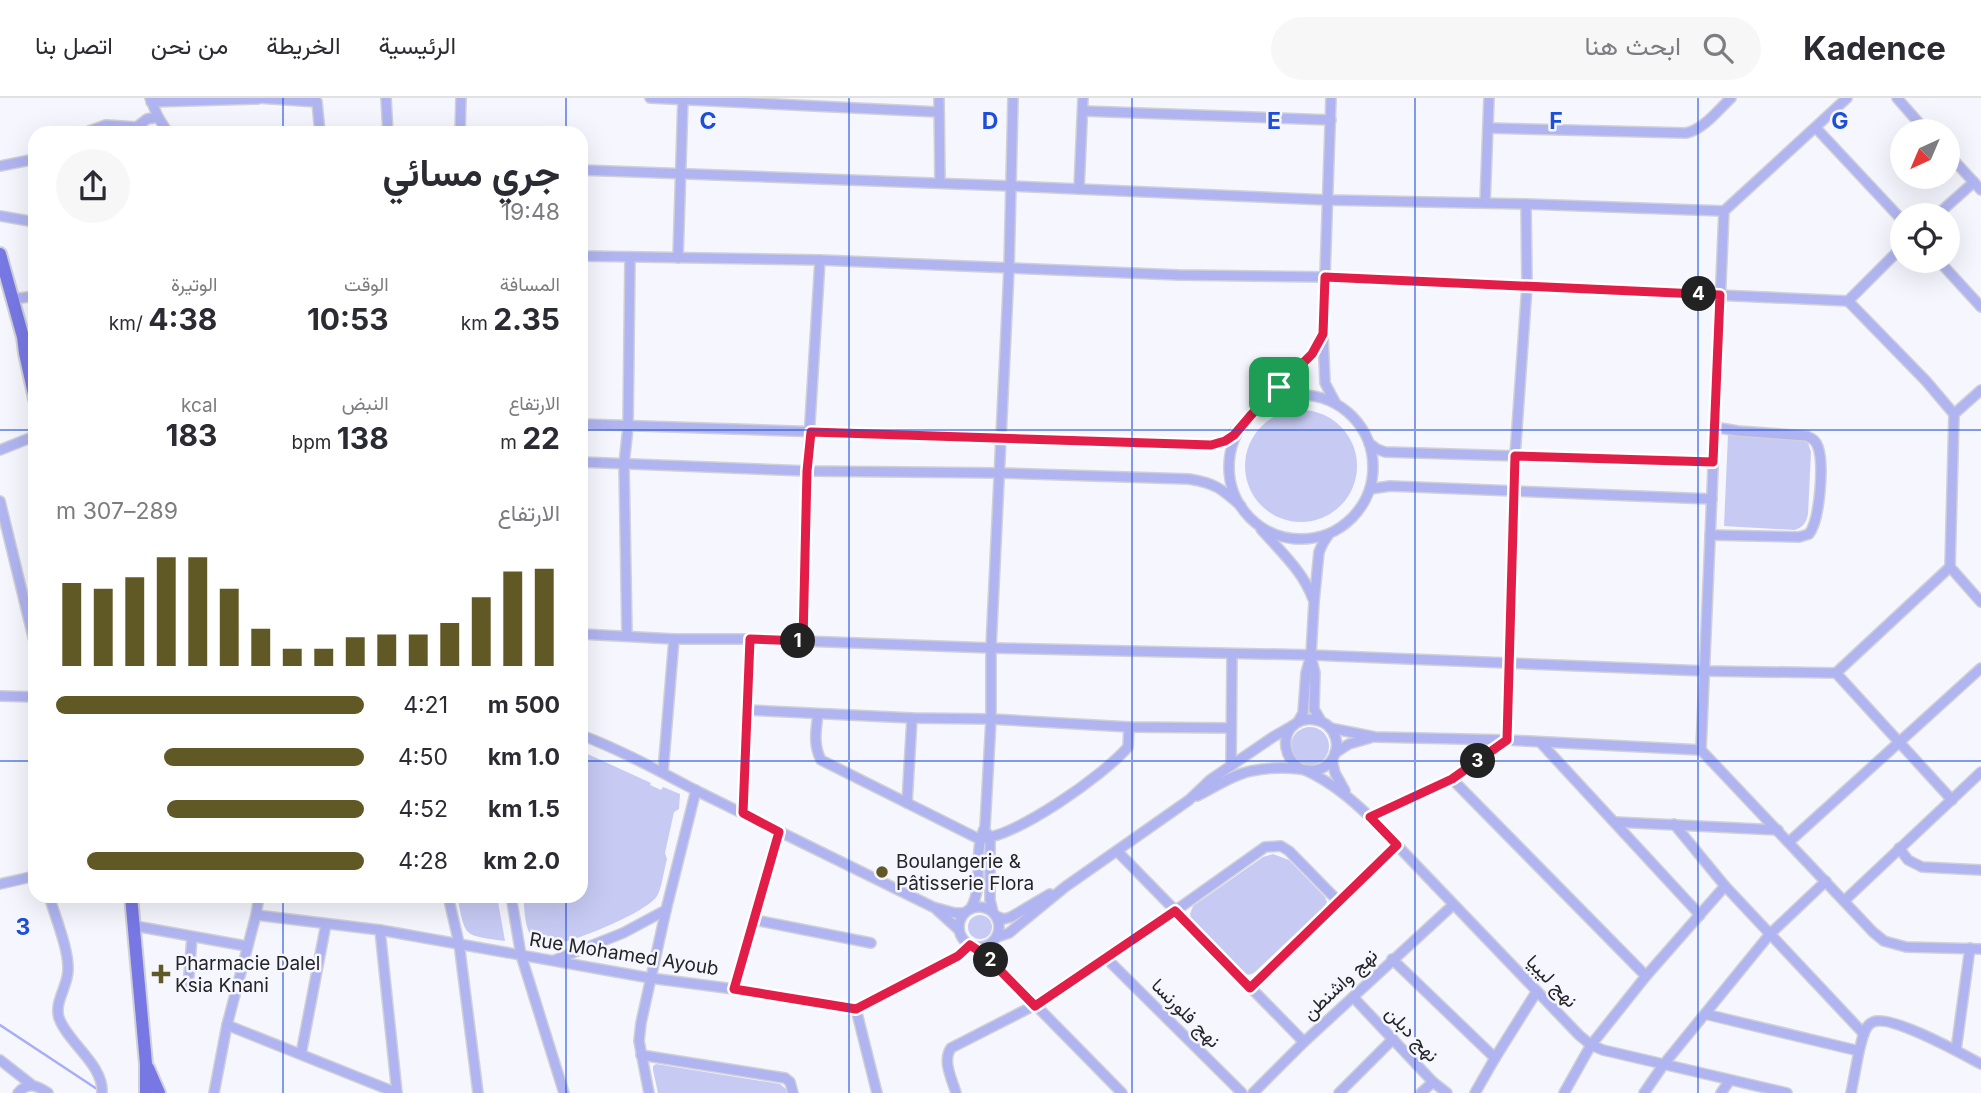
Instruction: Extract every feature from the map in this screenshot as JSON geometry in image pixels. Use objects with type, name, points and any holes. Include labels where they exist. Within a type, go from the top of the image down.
[{"type":"main road","points":[[0,254],[23,337],[28,370]]},
{"type":"main road","points":[[23,337],[28,345]]},
{"type":"main road","points":[[132,903],[146,1064],[146,1093]]},
{"type":"main road","points":[[146,1064],[159,1093]]},
{"type":"street","points":[[386,98],[389,126]]},
{"type":"street","points":[[460,126],[461,98]]},
{"type":"street","points":[[650,98],[938,112]]},
{"type":"street","points":[[939,98],[940,183]]},
{"type":"street","points":[[1013,98],[1009,269],[990,648],[991,719],[985,827],[979,839],[978,889],[975,901],[959,924],[959,930],[961,936],[1007,976],[1122,1093]]},
{"type":"street","points":[[1079,189],[1083,98]]},
{"type":"street","points":[[1331,98],[1323,334],[1325,383],[1336,403]]},
{"type":"street","points":[[1485,203],[1489,98]]},
{"type":"street","points":[[1488,128],[1686,133],[1700,127],[1731,98]]},
{"type":"street","points":[[588,170],[1328,200],[1724,211],[1847,98]]},
{"type":"street","points":[[1896,98],[1915,119]]},
{"type":"street","points":[[678,258],[683,99]]},
{"type":"street","points":[[164,126],[151,100],[317,100],[319,126]]},
{"type":"street","points":[[1083,111],[1331,120]]},
{"type":"street","points":[[137,126],[147,119],[158,117]]},
{"type":"street","points":[[1816,128],[1890,207]]},
{"type":"street","points":[[0,166],[28,160]]},
{"type":"street","points":[[1960,167],[1981,190]]},
{"type":"street","points":[[1950,203],[1974,182]]},
{"type":"street","points":[[1507,740],[1515,456],[1527,286],[1526,204]]},
{"type":"street","points":[[1701,750],[1724,211]]},
{"type":"street","points":[[0,216],[28,221]]},
{"type":"street","points":[[588,256],[820,260],[1179,275],[1325,277],[1848,301],[1926,380],[1954,414],[1950,567],[1981,602]]},
{"type":"street","points":[[627,635],[624,464],[628,427],[631,257]]},
{"type":"street","points":[[1848,301],[1890,259]]},
{"type":"street","points":[[803,641],[807,471],[820,260]]},
{"type":"street","points":[[1950,273],[1981,307]]},
{"type":"street","points":[[13,299],[28,297]]},
{"type":"street","points":[[588,424],[1211,445],[1225,441],[1261,407],[1312,354],[1323,334]]},
{"type":"street","points":[[1954,414],[1981,390]]},
{"type":"street","points":[[1261,407],[1278,398],[1298,394],[1317,396],[1336,403],[1356,420],[1370,443],[1385,452],[1713,462]]},
{"type":"street","points":[[1241,506],[1233,491],[1230,457],[1234,440],[1242,425]]},
{"type":"street","points":[[1710,535],[1799,537],[1809,534],[1815,524],[1821,462],[1815,441],[1807,436],[1738,432],[1714,427]]},
{"type":"street","points":[[0,450],[28,439]]},
{"type":"street","points":[[1253,520],[1266,530],[1298,539],[1315,538],[1344,525],[1364,503],[1370,489],[1373,458],[1370,443]]},
{"type":"street","points":[[588,462],[807,471],[1189,478],[1210,482],[1241,506],[1307,583],[1314,602]]},
{"type":"street","points":[[1370,489],[1390,486],[1712,499]]},
{"type":"street","points":[[0,501],[28,616]]},
{"type":"street","points":[[1303,770],[1288,757],[1285,740],[1303,713],[1306,673],[1311,655],[1319,552],[1331,533]]},
{"type":"street","points":[[588,634],[674,639],[1311,655],[1704,671],[1836,673],[1950,567]]},
{"type":"street","points":[[663,772],[674,639]]},
{"type":"street","points":[[743,813],[750,639]]},
{"type":"street","points":[[1231,766],[1232,654]]},
{"type":"street","points":[[1311,655],[1315,673],[1314,709],[1317,717],[1336,740],[1334,756]]},
{"type":"street","points":[[1788,842],[1981,668]]},
{"type":"street","points":[[1836,673],[1952,800]]},
{"type":"street","points":[[0,696],[28,697]]},
{"type":"street","points":[[747,710],[1129,727],[1231,728]]},
{"type":"street","points":[[818,714],[815,739],[821,760],[979,839],[990,838],[1041,814],[1080,788],[1128,747],[1129,727]]},
{"type":"street","points":[[906,803],[912,718]]},
{"type":"street","points":[[1189,800],[1210,780],[1273,737],[1296,724],[1314,719],[1326,725],[1375,737],[1507,740],[1701,750],[1884,941],[1906,947],[1981,949]]},
{"type":"street","points":[[877,1093],[856,1009],[958,956],[972,946],[985,946],[1009,933],[1065,887],[1189,800],[1233,776],[1248,771],[1279,768],[1320,769],[1349,744],[1375,737]]},
{"type":"street","points":[[588,738],[663,772],[933,907],[955,913],[982,907],[1004,919],[1065,887]]},
{"type":"street","points":[[1370,817],[1452,779],[1507,740]]},
{"type":"street","points":[[1540,742],[1700,915]]},
{"type":"street","name":"نهج ليبيا","points":[[1334,756],[1335,773],[1348,796]]},
{"type":"street","name":"نهج ليبيا","points":[[1303,770],[1320,777],[1348,796],[1370,817],[1591,1045],[1787,1093]]},
{"type":"street","points":[[1843,901],[1981,772]]},
{"type":"street","points":[[1452,779],[1646,976]]},
{"type":"street","points":[[649,1093],[639,1041],[641,1023],[696,790]]},
{"type":"street","points":[[1615,822],[1778,830]]},
{"type":"street","points":[[1674,824],[1725,886],[1864,1034]]},
{"type":"street","points":[[985,827],[990,838],[990,900],[999,926],[995,939],[995,954],[1007,976]]},
{"type":"street","points":[[734,989],[779,832]]},
{"type":"street","points":[[1250,988],[1397,845]]},
{"type":"street","points":[[956,1093],[946,1061],[948,1051],[1035,1006],[1258,851],[1281,846],[1289,851],[1339,902]]},
{"type":"street","points":[[1899,848],[1908,860],[1922,867],[1981,870]]},
{"type":"street","points":[[1117,851],[1304,1042]]},
{"type":"street","points":[[0,884],[28,878]]},
{"type":"street","points":[[1644,1093],[1664,1064],[1770,934],[1826,881]]},
{"type":"street","points":[[1566,1093],[1591,1045],[1646,976],[1725,886]]},
{"type":"street","points":[[50,903],[68,962],[69,975],[58,1014],[62,1025],[95,1070],[102,1083],[102,1093]]},
{"type":"street","points":[[214,1093],[227,1025],[258,903]]},
{"type":"street","points":[[449,903],[458,943],[478,1093]]},
{"type":"street","points":[[512,903],[521,955],[564,1093]]},
{"type":"street","name":"نهج واشنطن","points":[[1254,1093],[1304,1042],[1453,905]]},
{"type":"street","points":[[933,907],[959,930]]},
{"type":"street","points":[[554,961],[623,933],[666,911]]},
{"type":"street","name":"Rue Mohamed Ayoub","points":[[256,915],[380,930],[650,978],[856,1009]]},
{"type":"street","points":[[755,920],[871,943]]},
{"type":"street","points":[[301,1055],[326,924]]},
{"type":"street","points":[[135,926],[247,946]]},
{"type":"street","points":[[227,1025],[397,1093],[380,930]]},
{"type":"street","points":[[188,988],[192,937]]},
{"type":"street","points":[[1956,1050],[1970,948]]},
{"type":"street","name":"نهج فلورنسا","points":[[1105,957],[1242,1093]]},
{"type":"street","points":[[1392,959],[1495,1058]]},
{"type":"street","points":[[1475,1093],[1536,991]]},
{"type":"street","name":"نهج دبلن","points":[[1354,998],[1433,1082],[1447,1093]]},
{"type":"street","points":[[1705,1014],[1859,1051]]},
{"type":"street","points":[[1851,1093],[1864,1034],[1872,1022],[1892,1022],[1981,1064]]},
{"type":"street","points":[[1339,1093],[1394,1039]]},
{"type":"street","points":[[641,1055],[785,1078],[790,1082],[793,1093]]},
{"type":"street","points":[[0,1060],[32,1085]]},
{"type":"street","points":[[1721,1093],[1730,1080]]},
{"type":"street","points":[[1421,1093],[1433,1082]]},
{"type":"street","points":[[18,1093],[32,1085],[39,1086],[48,1093]]},
{"type":"shaded area","points":[[1301,410],[1322,414],[1341,426],[1353,445],[1357,466],[1353,487],[1341,506],[1322,518],[1301,522],[1280,518],[1261,506],[1249,487],[1245,466],[1249,445],[1261,426],[1280,414]]},
{"type":"shaded area","points":[[1728,435],[1800,439],[1808,443],[1811,452],[1808,514],[1802,526],[1795,530],[1724,526]]},
{"type":"shaded area","points":[[1310,727],[1323,733],[1329,746],[1323,759],[1310,765],[1297,759],[1291,746],[1297,733]]},
{"type":"shaded area","points":[[588,754],[661,790],[663,787],[680,794],[679,809],[674,812],[665,853],[667,859],[660,888],[651,902],[596,931],[556,944],[538,942],[530,934],[524,903],[588,903]]},
{"type":"shaded area","points":[[1273,854],[1289,860],[1327,902],[1255,972],[1243,974],[1192,923],[1190,914],[1193,906],[1263,857]]},
{"type":"shaded area","points":[[458,903],[498,903],[505,941],[473,935],[468,932]]},
{"type":"shaded area","points":[[980,915],[991,922],[992,927],[985,938],[980,939],[969,932],[968,927],[975,916]]},
{"type":"shaded area","points":[[656,1064],[780,1084],[787,1093],[658,1093],[653,1070]]},
{"type":"waterway","points":[[0,1025],[100,1091]]},
{"type":"place","name":"Boulangerie & Pâtisserie Flora","points":[[882,872]]},
{"type":"place","name":"Pharmacie Dalel Ksia Knani","points":[[161,974]]},
{"type":"route","points":[[1325,277],[1720,295],[1713,462],[1515,456],[1507,740],[1452,779],[1370,817],[1397,845],[1250,988],[1175,911],[1035,1006],[985,955],[970,945],[958,956],[856,1009],[734,989],[779,832],[743,813],[750,639],[803,641],[807,471],[811,432],[1211,445],[1234,435],[1279,387],[1312,354],[1323,334],[1325,277]]}]
